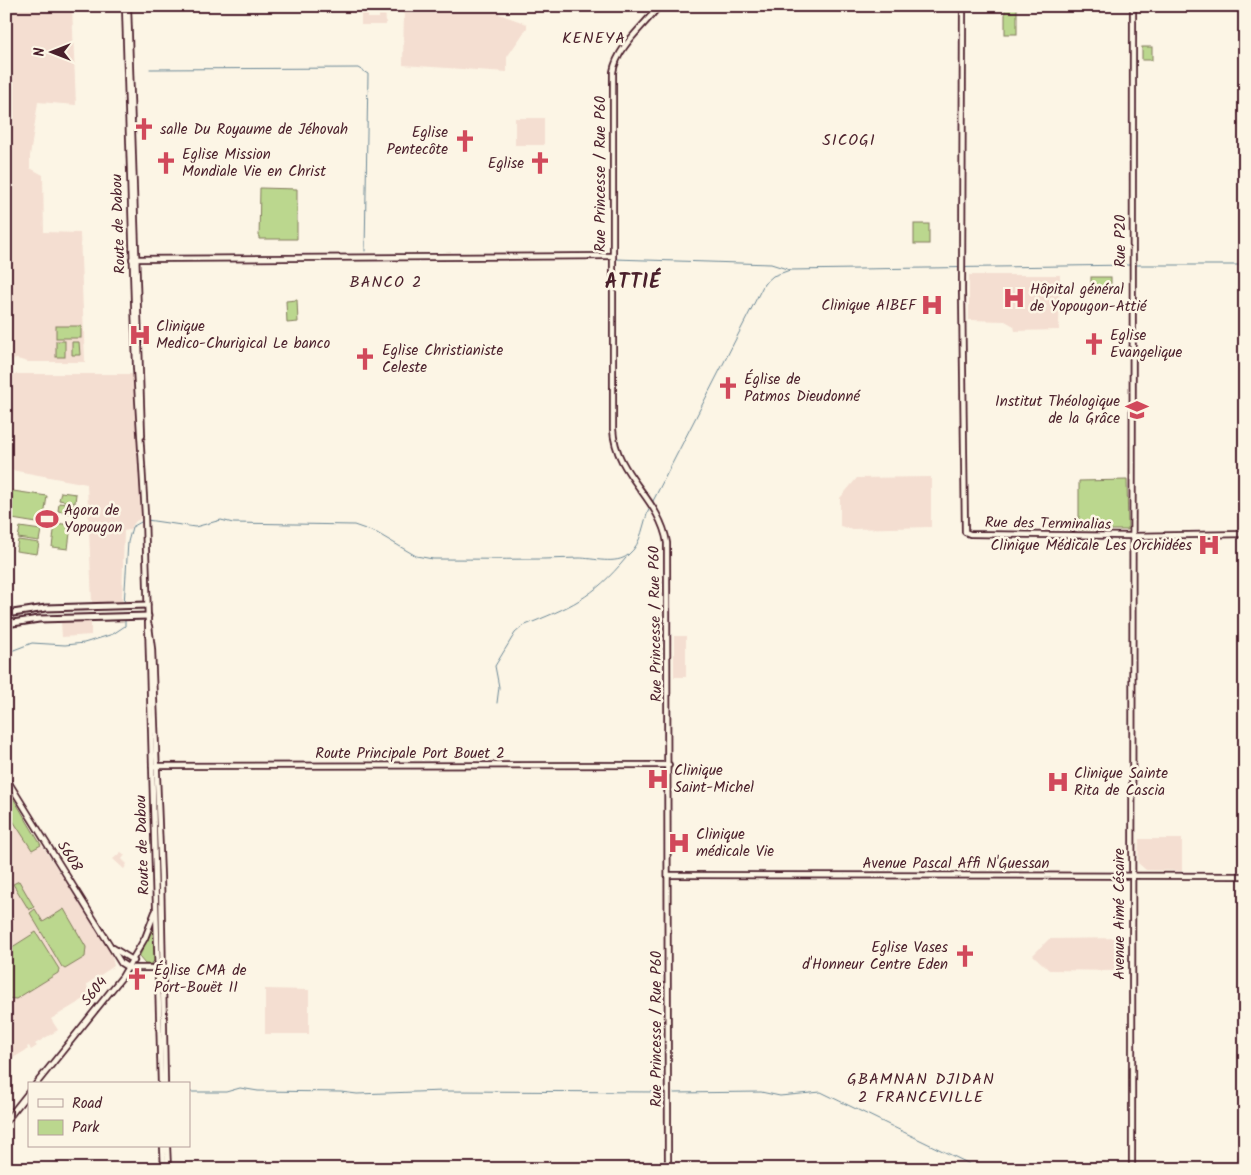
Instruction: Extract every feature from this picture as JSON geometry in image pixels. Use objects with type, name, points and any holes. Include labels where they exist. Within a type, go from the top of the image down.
[{"type":"main road","points":[[82,606],[82,617]]},
{"type":"main road","points":[[6,614],[46,608],[147,606]]},
{"type":"main road","points":[[6,624],[39,619],[148,616]]},
{"type":"street","name":"Route de Dabou","points":[[126,6],[154,766],[156,905],[160,968],[161,1082]]},
{"type":"street","name":"Rue Princesse / Rue P60","points":[[659,6],[627,44],[614,64],[613,439],[624,468],[650,500],[662,523],[667,543],[669,765],[668,1169]]},
{"type":"street","name":"Rue des Terminalias","points":[[963,6],[962,275],[964,532],[970,534],[1132,536],[1245,534]]},
{"type":"street","name":"Rue P20","points":[[1132,6],[1132,767]]},
{"type":"street","points":[[134,259],[613,258]]},
{"type":"street","name":"Route Principale Port Bouet 2","points":[[154,766],[669,765]]},
{"type":"street","points":[[154,766],[165,1082]]},
{"type":"street","name":"Avenue Aimé Césaire","points":[[1132,767],[1132,1169]]},
{"type":"street","name":"S608","points":[[6,778],[121,963],[129,968]]},
{"type":"street","name":"Avenue Pascal Affi N'Guessan","points":[[668,875],[1245,876]]},
{"type":"street","name":"S604","points":[[38,1082],[129,968],[146,938],[156,905]]},
{"type":"street","name":"S608","points":[[112,948],[133,960]]},
{"type":"street","points":[[133,960],[138,966]]},
{"type":"street","points":[[121,963],[122,977]]},
{"type":"street","points":[[129,968],[138,966],[160,968]]},
{"type":"street","points":[[6,1121],[28,1093]]},
{"type":"street","points":[[163,1148],[166,1169]]},
{"type":"street","points":[[166,1169],[167,1148]]},
{"type":"shaded area","points":[[6,6],[72,6],[76,105],[38,102],[30,168],[43,175],[44,232],[80,233],[85,362],[28,362],[17,359],[6,361]]},
{"type":"shaded area","points":[[361,6],[368,6],[368,18],[379,18],[379,6],[385,6],[386,25],[361,25]]},
{"type":"shaded area","points":[[404,6],[498,8],[499,14],[527,24],[527,28],[507,57],[507,72],[403,65]]},
{"type":"shaded area","points":[[515,118],[544,118],[544,145],[515,145]]},
{"type":"shaded area","name":"Hôpital général de Yopougon-Attié","points":[[969,275],[1060,275],[1059,330],[1015,331],[1014,326],[1005,321],[969,320]]},
{"type":"shaded area","points":[[6,374],[137,374],[142,518],[136,521],[129,530],[124,531],[122,601],[92,603],[87,484],[6,469]]},
{"type":"shaded area","points":[[931,477],[931,527],[852,529],[840,526],[840,498],[857,478]]},
{"type":"shaded area","points":[[91,619],[91,635],[62,637],[61,621]]},
{"type":"shaded area","points":[[674,636],[686,636],[686,677],[674,677]]},
{"type":"shaded area","points":[[6,786],[12,795],[11,797],[111,952],[114,966],[87,984],[89,996],[51,1019],[58,1030],[35,1044],[37,1046],[31,1050],[29,1046],[27,1047],[28,1049],[8,1061]]},
{"type":"shaded area","points":[[1139,839],[1182,839],[1182,871],[1146,870],[1138,863]]},
{"type":"shaded area","points":[[121,852],[125,855],[122,859],[127,864],[124,869],[113,859]]},
{"type":"shaded area","points":[[1125,938],[1124,971],[1049,970],[1033,955],[1049,939]]},
{"type":"shaded area","points":[[265,989],[309,990],[309,1034],[265,1034]]},
{"type":"green space","points":[[1005,7],[1017,7],[1017,34],[1005,34]]},
{"type":"green space","points":[[1142,47],[1152,47],[1152,60],[1142,60]]},
{"type":"green space","points":[[260,188],[297,189],[297,239],[259,239]]},
{"type":"green space","points":[[914,224],[929,224],[929,244],[914,244]]},
{"type":"green space","points":[[1091,277],[1111,277],[1111,289],[1091,289]]},
{"type":"green space","points":[[297,300],[298,322],[287,323],[286,301]]},
{"type":"green space","points":[[56,326],[81,326],[81,338],[56,338]]},
{"type":"green space","points":[[56,341],[65,341],[65,357],[56,357]]},
{"type":"green space","points":[[72,342],[79,342],[80,355],[72,355]]},
{"type":"green space","points":[[1127,480],[1128,530],[1079,530],[1079,481]]},
{"type":"green space","points":[[6,490],[47,496],[43,524],[6,518]]},
{"type":"green space","points":[[61,492],[76,494],[75,503],[59,500]]},
{"type":"green space","points":[[59,503],[75,505],[74,514],[58,511]]},
{"type":"green space","points":[[55,523],[71,525],[68,549],[52,547]]},
{"type":"green space","points":[[20,527],[41,530],[39,541],[18,538]]},
{"type":"green space","points":[[18,540],[39,543],[37,554],[16,551]]},
{"type":"green space","points":[[6,786],[41,845],[32,850],[6,810]]},
{"type":"green space","points":[[19,881],[34,907],[29,910],[13,884]]},
{"type":"green space","points":[[35,909],[43,922],[64,909],[86,947],[85,957],[65,969],[62,967],[30,913]]},
{"type":"green space","points":[[154,926],[155,960],[151,964],[145,964],[139,957]]},
{"type":"green space","points":[[36,932],[59,969],[58,973],[16,999],[7,998],[6,951]]},
{"type":"waterway","points":[[150,69],[358,68],[368,74],[365,251]]},
{"type":"waterway","points":[[374,260],[610,259]]},
{"type":"waterway","points":[[614,259],[771,264],[790,270],[1132,265]]},
{"type":"waterway","points":[[1136,265],[1245,265]]},
{"type":"waterway","points":[[652,503],[764,284],[773,276],[790,270]]},
{"type":"waterway","points":[[147,520],[195,527],[221,520],[233,523],[354,525],[377,533],[416,556],[433,559],[579,558],[617,560],[628,555],[637,545],[650,507]]},
{"type":"waterway","points":[[124,605],[128,542],[132,527],[143,521]]},
{"type":"waterway","points":[[497,703],[499,687],[495,666],[515,633],[523,626],[580,600],[603,583],[626,558]]},
{"type":"waterway","points":[[6,653],[32,643],[65,645],[84,643],[113,634],[125,626],[125,619]]},
{"type":"waterway","points":[[190,1092],[226,1092],[240,1088],[258,1091],[341,1092],[357,1094],[444,1091],[663,1092]]},
{"type":"waterway","points":[[674,1093],[761,1092],[780,1096],[821,1092],[980,1169]]},
{"type":"waterway","points":[[962,1169],[967,1164]]},
{"type":"place","name":"salle Du Royaume de Jéhovah","points":[[144,129]]},
{"type":"place","name":"Eglise Pentecôte","points":[[465,141]]},
{"type":"place","name":"Eglise Mission Mondiale Vie en Christ","points":[[166,163]]},
{"type":"place","name":"Eglise","points":[[540,163]]},
{"type":"place","name":"Hôpital général de Yopougon-Attié","points":[[1014,298]]},
{"type":"place","name":"Clinique AIBEF","points":[[932,305]]},
{"type":"place","name":"Clinique Medico-Churigical Le banco","points":[[140,335]]},
{"type":"place","name":"Eglise Evangelique","points":[[1094,344]]},
{"type":"place","name":"Eglise Christianiste Celeste","points":[[365,359]]},
{"type":"place","name":"Église de Patmos Dieudonné","points":[[728,388]]},
{"type":"place","name":"Institut Théologique de la Grâce","points":[[1137,410]]},
{"type":"place","name":"Agora de Yopougon","points":[[47,519]]},
{"type":"place","name":"Clinique Médicale Les Orchidées","points":[[1209,545]]},
{"type":"place","name":"Clinique Saint-Michel","points":[[658,779]]},
{"type":"place","name":"Clinique Sainte Rita de Cascia","points":[[1058,782]]},
{"type":"place","name":"Clinique médicale Vie","points":[[679,843]]},
{"type":"place","name":"Eglise Vases d'Honneur Centre Eden","points":[[965,956]]},
{"type":"place","name":"Église CMA de Port-Bouët II","points":[[137,979]]},
{"type":"district","name":"KENEYA","points":[[594,37]]},
{"type":"district","name":"SICOGI","points":[[849,139]]},
{"type":"district","name":"BANCO 2","points":[[386,281]]},
{"type":"district","name":"ATTIÉ","points":[[633,281]]},
{"type":"district","name":"GBAMNAN DJIDAN 2 FRANCEVILLE","points":[[921,1087]]}]
